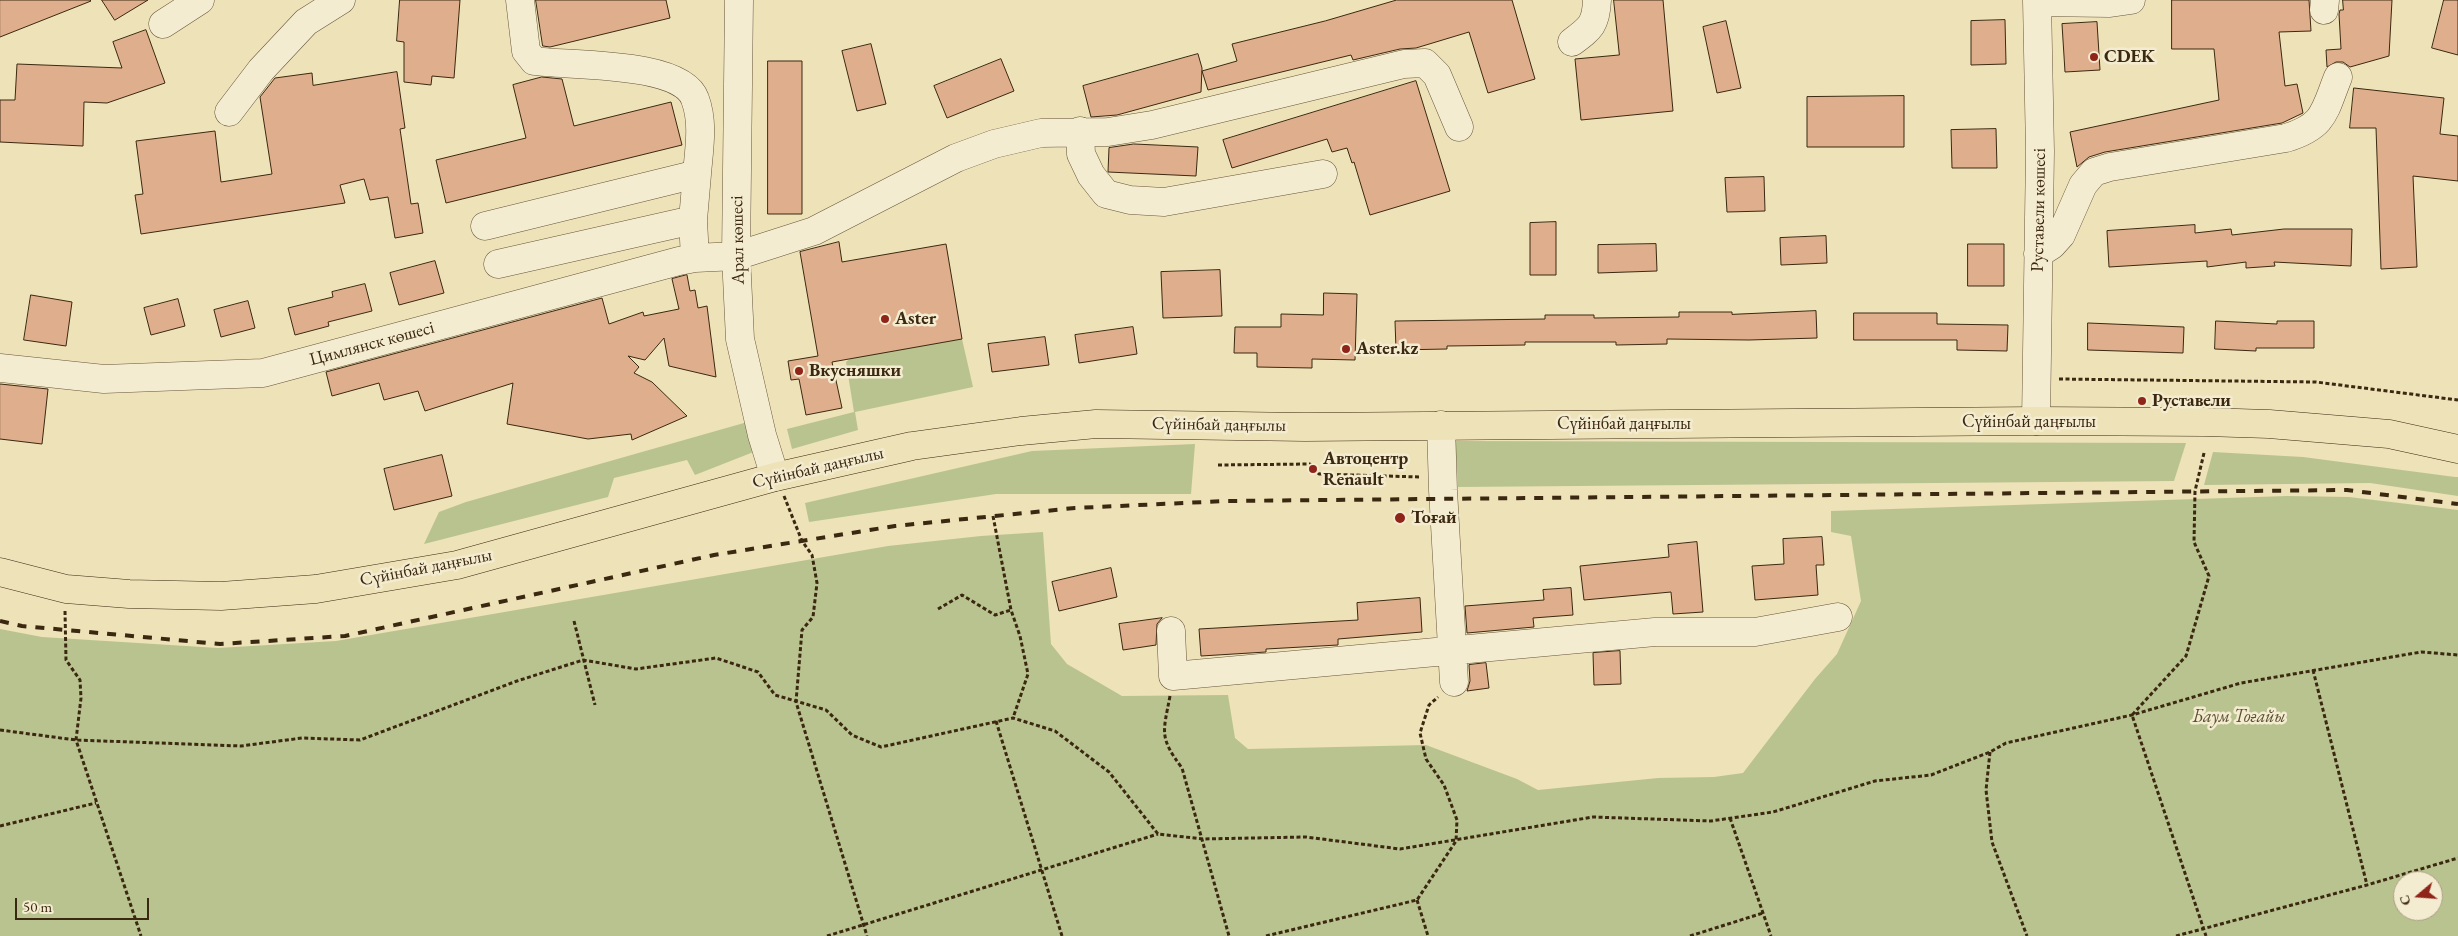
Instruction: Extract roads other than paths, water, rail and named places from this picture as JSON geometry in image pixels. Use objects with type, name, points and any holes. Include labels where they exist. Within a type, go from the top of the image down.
[{"type":"main road","name":"Сүйінбай даңғылы","points":[[0,572],[66,589],[129,594],[221,596],[316,589],[457,565],[775,476],[912,446],[1021,431],[1096,424],[1305,427],[2036,421],[2269,424],[2389,434],[2458,450]]},
{"type":"street","points":[[162,24],[200,0]]},
{"type":"street","points":[[229,112],[261,70],[306,22],[341,0]]},
{"type":"street","points":[[520,0],[526,51],[534,60],[644,69],[683,83],[694,96],[701,121],[693,220],[696,258]]},
{"type":"street","name":"Арал көшесі","points":[[739,0],[736,256],[740,339],[762,435],[775,476]]},
{"type":"street","points":[[1572,42],[1590,28],[1595,20],[1596,0]]},
{"type":"street","points":[[2037,1],[2110,3],[2131,0]]},
{"type":"street","name":"Руставели көшесі","points":[[2036,421],[2040,151],[2037,1]]},
{"type":"street","name":"Цимлянск көшесі","points":[[0,368],[104,379],[263,373],[696,258],[736,256],[814,231],[956,158],[994,144],[1041,133],[1108,132],[1152,125],[1404,64],[1425,63],[1438,75],[1460,127]]},
{"type":"street","points":[[2038,254],[2052,245],[2061,234],[2082,186],[2094,172],[2110,167],[2286,138],[2302,133],[2314,126],[2322,118],[2338,77]]},
{"type":"street","points":[[1080,131],[1081,154],[1091,175],[1106,194],[1130,200],[1164,202],[1323,174]]},
{"type":"street","points":[[484,226],[697,174]]},
{"type":"street","points":[[498,264],[693,220]]},
{"type":"street","points":[[1441,425],[1442,490],[1454,682]]},
{"type":"street","points":[[1171,631],[1174,676],[1655,632],[1755,632],[1838,617]]},
{"type":"railway","points":[[0,621],[22,626],[220,644],[345,636],[714,555],[895,526],[1075,508],[1226,501],[2347,490],[2458,504]]},
{"type":"place","name":"CDEK","points":[[2094,57]]},
{"type":"place","name":"Aster","points":[[885,319]]},
{"type":"place","name":"Aster.kz","points":[[1346,349]]},
{"type":"place","name":"Вкусняшки","points":[[799,371]]},
{"type":"place","name":"Руставели","points":[[2142,401]]},
{"type":"place","name":"Автоцентр Renault","points":[[1313,469]]},
{"type":"place","name":"Тоғай","points":[[1400,518]]},
{"type":"park label","name":"Баум Тоғайы","points":[[2239,717]]}]
